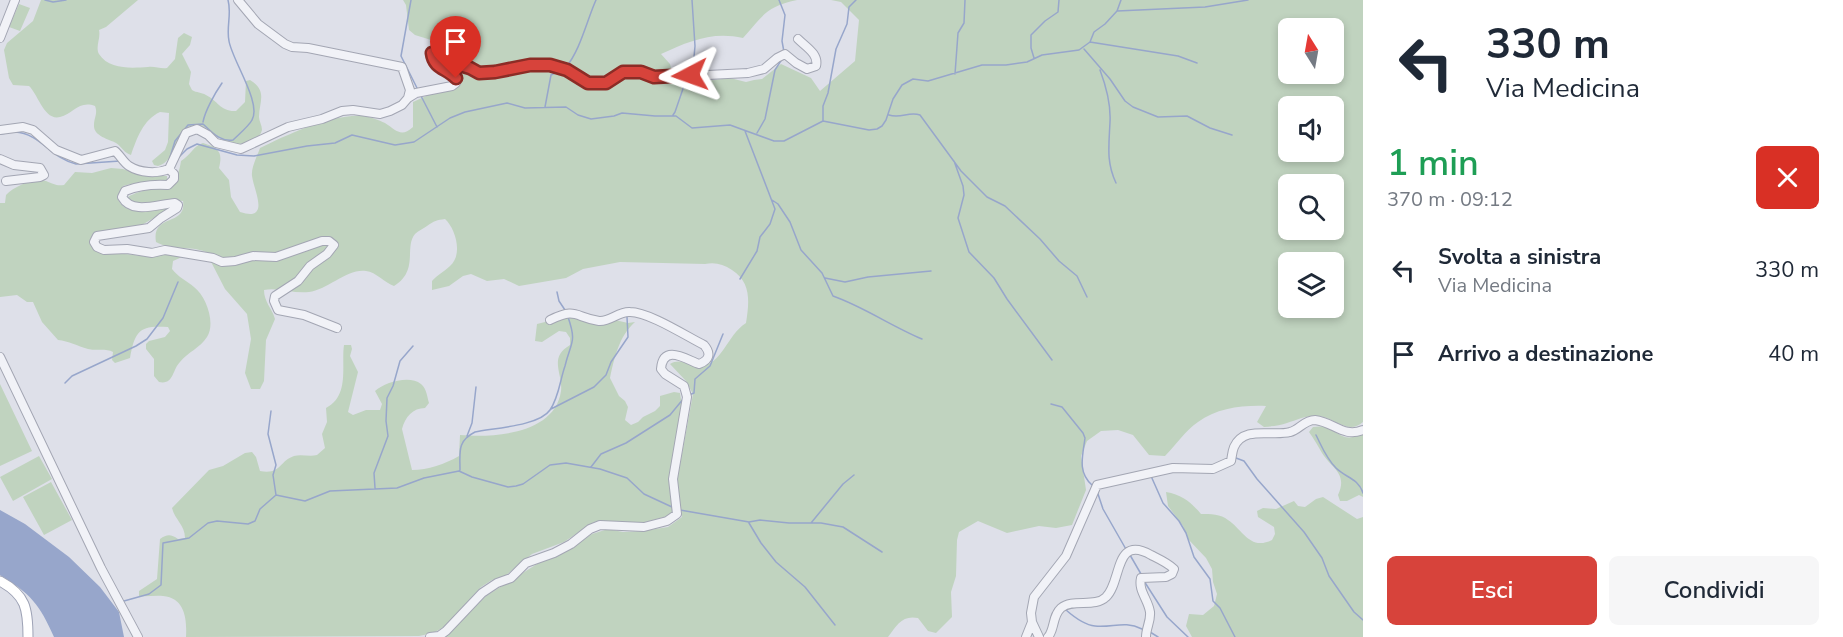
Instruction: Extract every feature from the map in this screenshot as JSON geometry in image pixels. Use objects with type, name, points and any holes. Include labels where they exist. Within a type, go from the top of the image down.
[{"type":"main road","points":[[0,581],[18,592],[22,599],[28,621],[28,637]]},
{"type":"street","points":[[0,38],[15,0]]},
{"type":"street","points":[[238,0],[258,24],[292,47],[308,48],[402,68],[410,90],[408,98]]},
{"type":"street","points":[[169,170],[186,133],[190,130],[197,129],[216,143],[241,149],[288,127],[322,119],[342,111],[353,110],[380,114],[402,105],[416,93],[452,86],[456,83],[456,78],[439,68],[433,60],[432,53],[436,52],[447,61],[479,73],[530,65],[550,65],[567,70],[588,83],[606,83],[623,72],[641,72],[654,77],[748,73],[764,69],[785,54],[795,63],[807,69],[816,66],[815,55],[798,39]]},
{"type":"street","points":[[0,130],[23,127],[33,130],[56,150],[81,160],[115,151],[129,166],[150,173],[169,170],[174,174],[174,179],[168,184],[149,184],[124,191],[123,197],[131,206],[140,208],[174,203],[177,208],[149,228],[97,236],[94,242],[97,247],[104,250],[128,249],[152,253],[165,250],[213,258],[222,262],[253,256],[276,257],[322,241],[329,241],[334,245],[332,249],[310,266],[298,281],[275,296],[274,301],[278,310],[303,315],[337,328]]},
{"type":"street","points":[[0,159],[14,165],[40,168],[44,175],[6,181]]},
{"type":"street","points":[[430,637],[439,636],[446,631],[482,593],[511,578],[526,563],[554,553],[600,525],[644,527],[667,521],[677,514],[673,479],[687,391],[679,381],[665,374],[661,369],[664,359],[675,355],[681,355],[699,364],[708,359],[710,355],[708,350],[704,345],[661,322],[632,312],[624,312],[605,321],[574,312],[564,313],[550,320]]},
{"type":"street","points":[[0,357],[101,568],[138,637]]},
{"type":"street","points":[[1040,637],[1032,622],[1031,613],[1035,597],[1066,556],[1097,485],[1173,468],[1220,468],[1231,461],[1235,446],[1243,437],[1264,432],[1289,432],[1309,420],[1326,422],[1348,433],[1363,430]]},
{"type":"street","points":[[1048,637],[1054,618],[1060,609],[1071,604],[1106,597],[1123,558],[1127,553],[1137,550],[1146,552],[1174,569],[1172,574],[1166,577],[1141,578],[1140,589],[1146,598],[1150,619],[1146,637]]},
{"type":"street","points":[[1028,635],[1032,622]]},
{"type":"green space","points":[[41,0],[138,0],[106,27],[99,30],[98,51],[103,59],[121,67],[167,68],[175,59],[178,38],[184,33],[192,37],[190,45],[182,54],[191,72],[189,84],[192,90],[210,97],[227,110],[236,111],[245,102],[246,81],[250,80],[256,84],[261,93],[259,117],[261,133],[251,141],[236,144],[223,140],[203,126],[191,126],[181,134],[169,159],[158,166],[152,161],[165,150],[168,142],[169,113],[160,112],[149,120],[138,136],[131,155],[96,132],[94,129],[95,106],[80,106],[60,117],[50,115],[29,86],[13,85],[9,78],[4,50],[7,43],[33,21]]},
{"type":"green space","points":[[403,0],[797,0],[771,9],[743,38],[721,36],[701,38],[661,54],[670,64],[674,80],[681,83],[698,79],[706,81],[730,78],[746,82],[762,79],[781,64],[811,78],[820,91],[855,61],[859,20],[841,2],[831,0],[1363,0],[1363,422],[1348,427],[1324,417],[1314,416],[1264,427],[1257,422],[1266,406],[1230,408],[1213,413],[1198,422],[1165,456],[1149,455],[1133,435],[1118,430],[1101,431],[1087,441],[1081,456],[1086,490],[1072,525],[1056,528],[1039,526],[1007,533],[978,521],[959,532],[956,576],[951,592],[952,617],[936,633],[928,631],[918,618],[912,617],[900,622],[888,637],[445,637],[486,596],[537,564],[572,548],[592,534],[608,529],[623,532],[668,527],[682,517],[677,481],[693,394],[686,381],[670,364],[681,362],[698,368],[714,361],[739,328],[746,323],[748,294],[738,275],[725,266],[712,263],[620,262],[583,269],[566,278],[519,286],[504,279],[487,281],[471,274],[463,276],[449,286],[432,290],[432,281],[454,261],[457,249],[455,235],[449,223],[442,219],[415,234],[412,239],[409,266],[402,280],[394,286],[373,273],[359,271],[309,292],[264,290],[265,298],[275,319],[266,340],[264,381],[260,389],[251,389],[245,373],[251,339],[247,314],[225,289],[206,252],[156,242],[159,227],[180,214],[183,201],[135,202],[129,201],[128,197],[138,192],[169,185],[178,173],[181,161],[203,143],[219,151],[219,168],[229,180],[231,197],[240,212],[255,213],[258,203],[252,173],[260,148],[310,126],[351,116],[374,119],[399,132],[409,130],[413,127],[413,102],[435,92],[458,87],[460,79],[439,61],[431,40],[415,35],[409,30],[406,5]]},
{"type":"green space","points":[[19,4],[30,8],[20,31],[9,27]]},
{"type":"green space","points":[[111,168],[123,169],[143,176],[167,176],[167,180],[123,186],[117,197],[126,208],[140,211],[170,206],[171,208],[140,226],[96,232],[89,242],[100,252],[145,256],[170,254],[182,257],[173,261],[172,269],[198,291],[206,303],[210,317],[210,331],[207,337],[177,365],[170,379],[164,382],[159,382],[154,376],[154,359],[146,349],[146,344],[165,337],[170,331],[168,327],[151,327],[140,332],[134,341],[130,358],[115,363],[112,360],[113,352],[88,349],[58,340],[42,322],[33,302],[27,302],[17,295],[0,297],[0,203],[5,203],[6,195],[30,182],[41,180],[64,185],[75,172],[92,173]]},
{"type":"green space","points":[[573,315],[635,322],[621,341],[610,378],[619,396],[628,407],[625,420],[631,425],[660,406],[660,396],[674,392],[680,393],[682,406],[671,515],[642,523],[594,522],[564,542],[532,554],[505,576],[481,587],[446,626],[433,633],[419,636],[186,637],[185,617],[176,601],[163,596],[139,596],[139,591],[157,579],[160,539],[169,535],[178,539],[185,538],[172,508],[209,470],[252,452],[260,471],[267,472],[276,469],[289,458],[300,455],[317,455],[325,448],[322,434],[327,422],[326,408],[339,396],[343,380],[344,345],[351,345],[350,356],[358,372],[348,412],[353,415],[366,410],[380,410],[382,404],[375,391],[391,382],[411,380],[421,384],[424,388],[429,403],[425,408],[410,414],[402,429],[412,470],[424,469],[459,456],[460,435],[505,434],[535,425],[547,416],[556,405],[561,391],[558,361],[563,350],[570,345],[570,338],[566,332],[559,331],[542,342],[535,341],[537,324]]},
{"type":"green space","points":[[0,384],[32,451],[0,466]]},
{"type":"green space","points":[[1326,426],[1339,435],[1347,437],[1363,434],[1363,497],[1359,495],[1347,501],[1340,501],[1338,495],[1341,488],[1340,476],[1309,432],[1313,427]]},
{"type":"green space","points":[[39,456],[52,479],[13,501],[0,477]]},
{"type":"green space","points":[[51,482],[72,520],[44,535],[23,497]]},
{"type":"green space","points":[[1166,492],[1185,499],[1201,514],[1225,518],[1247,538],[1258,543],[1272,540],[1275,534],[1274,527],[1258,517],[1257,511],[1263,508],[1276,509],[1294,501],[1298,506],[1305,507],[1323,497],[1357,519],[1363,517],[1363,637],[1192,637],[1186,626],[1189,614],[1203,615],[1214,606],[1217,594],[1212,569],[1206,558],[1188,539],[1183,526],[1168,506]]},
{"type":"water","points":[[0,510],[25,524],[69,557],[100,587],[119,612],[124,637],[54,637],[39,608],[27,594],[0,575]]},
{"type":"waterway","points":[[45,0],[53,2],[66,0]]},
{"type":"waterway","points":[[167,167],[175,141],[188,125],[203,124],[220,138],[233,140],[252,120],[253,103],[229,41],[228,0]]},
{"type":"waterway","points":[[411,0],[401,56],[418,90]]},
{"type":"waterway","points":[[566,67],[579,44],[596,0]]},
{"type":"waterway","points":[[688,73],[695,46],[692,0]]},
{"type":"waterway","points":[[779,0],[785,15],[782,41],[784,52]]},
{"type":"waterway","points":[[823,121],[823,106],[828,93],[836,49],[847,24],[849,7],[856,0]]},
{"type":"waterway","points":[[955,74],[958,33],[964,23],[965,0]]},
{"type":"waterway","points":[[1034,58],[1031,35],[1058,12],[1059,0]]},
{"type":"waterway","points":[[179,157],[187,149],[197,144],[237,155],[254,156],[335,143],[352,135],[395,145],[414,142],[450,118],[465,112],[507,103],[525,108],[566,107],[578,115],[591,119],[622,113],[676,116],[692,128],[730,125],[774,141],[784,141],[823,121],[869,130],[877,129],[886,120],[893,99],[902,85],[913,79],[928,81],[982,65],[1027,62],[1042,55],[1079,50],[1090,42],[1094,32],[1117,11],[1121,0]]},
{"type":"waterway","points":[[1117,11],[1205,7],[1248,0]]},
{"type":"waterway","points":[[1090,42],[1178,56],[1197,63]]},
{"type":"waterway","points":[[1084,49],[1110,79],[1125,101],[1133,107],[1158,117],[1187,116],[1210,128],[1232,135]]},
{"type":"waterway","points":[[757,133],[765,119],[775,70],[782,59]]},
{"type":"waterway","points":[[1100,70],[1109,102],[1109,161],[1116,183]]},
{"type":"waterway","points":[[545,107],[551,75],[559,71]]},
{"type":"waterway","points":[[673,115],[686,80]]},
{"type":"waterway","points":[[203,122],[222,83]]},
{"type":"waterway","points":[[420,94],[437,127]]},
{"type":"waterway","points":[[889,115],[920,115],[961,171],[987,197],[1005,206],[1040,239],[1059,261],[1077,276],[1087,297]]},
{"type":"waterway","points":[[740,279],[757,251],[760,237],[770,224],[775,209],[745,131]]},
{"type":"waterway","points":[[15,132],[32,137],[60,157],[76,164],[120,161]]},
{"type":"waterway","points":[[0,134],[7,133]]},
{"type":"waterway","points":[[954,161],[964,195],[958,218],[969,252],[994,278],[1052,360]]},
{"type":"waterway","points":[[772,200],[778,204],[790,222],[801,250],[822,273],[833,296],[922,339]]},
{"type":"waterway","points":[[825,278],[845,282],[868,277],[931,271]]},
{"type":"waterway","points":[[65,383],[72,376],[147,339],[163,318],[178,282]]},
{"type":"waterway","points":[[557,292],[559,301],[565,310]]},
{"type":"waterway","points":[[460,470],[462,443],[469,435],[536,420],[550,410],[572,342],[568,317]]},
{"type":"waterway","points":[[551,409],[594,387],[606,375],[611,362],[628,337],[627,317]]},
{"type":"waterway","points":[[689,395],[694,393],[695,379],[710,366],[723,334]]},
{"type":"waterway","points":[[375,488],[374,473],[388,436],[387,398],[400,361],[413,346]]},
{"type":"waterway","points":[[467,436],[472,423],[476,387]]},
{"type":"waterway","points":[[591,467],[601,454],[626,443],[670,415],[684,398]]},
{"type":"waterway","points":[[1051,404],[1062,407],[1083,433],[1085,438],[1082,457],[1084,475],[1092,485]]},
{"type":"waterway","points":[[271,411],[268,434],[276,465],[273,475],[276,495]]},
{"type":"waterway","points":[[1316,435],[1333,464],[1355,481],[1363,493]]},
{"type":"waterway","points":[[1236,458],[1244,461],[1304,532],[1322,558],[1329,576],[1354,612],[1363,620]]},
{"type":"waterway","points":[[124,601],[149,594],[161,585],[163,543],[189,538],[208,523],[217,521],[248,524],[255,521],[260,509],[276,495],[305,501],[330,491],[397,488],[424,478],[459,471],[508,487],[523,484],[550,465],[566,463],[600,469],[627,478],[644,494],[672,507]]},
{"type":"waterway","points":[[811,523],[843,484],[854,475]]},
{"type":"waterway","points":[[1151,476],[1163,503],[1186,533],[1194,557],[1210,579],[1213,601],[1220,608],[1235,637]]},
{"type":"waterway","points":[[1097,491],[1103,509],[1127,551]]},
{"type":"waterway","points":[[680,510],[749,522],[760,520],[821,523],[843,527],[882,552]]},
{"type":"waterway","points":[[749,523],[776,562],[805,587],[835,625]]},
{"type":"waterway","points":[[1130,555],[1141,574]]},
{"type":"waterway","points":[[1144,581],[1167,617],[1188,637]]},
{"type":"waterway","points":[[1066,610],[1091,625],[1130,625],[1142,629]]},
{"type":"waterway","points":[[1150,632],[1158,637]]},
{"type":"route","points":[[456,78],[439,68],[433,60],[432,53],[436,52],[447,61],[484,74],[530,65],[550,65],[567,70],[588,83],[606,83],[623,72],[641,72],[654,77],[690,75]]}]
